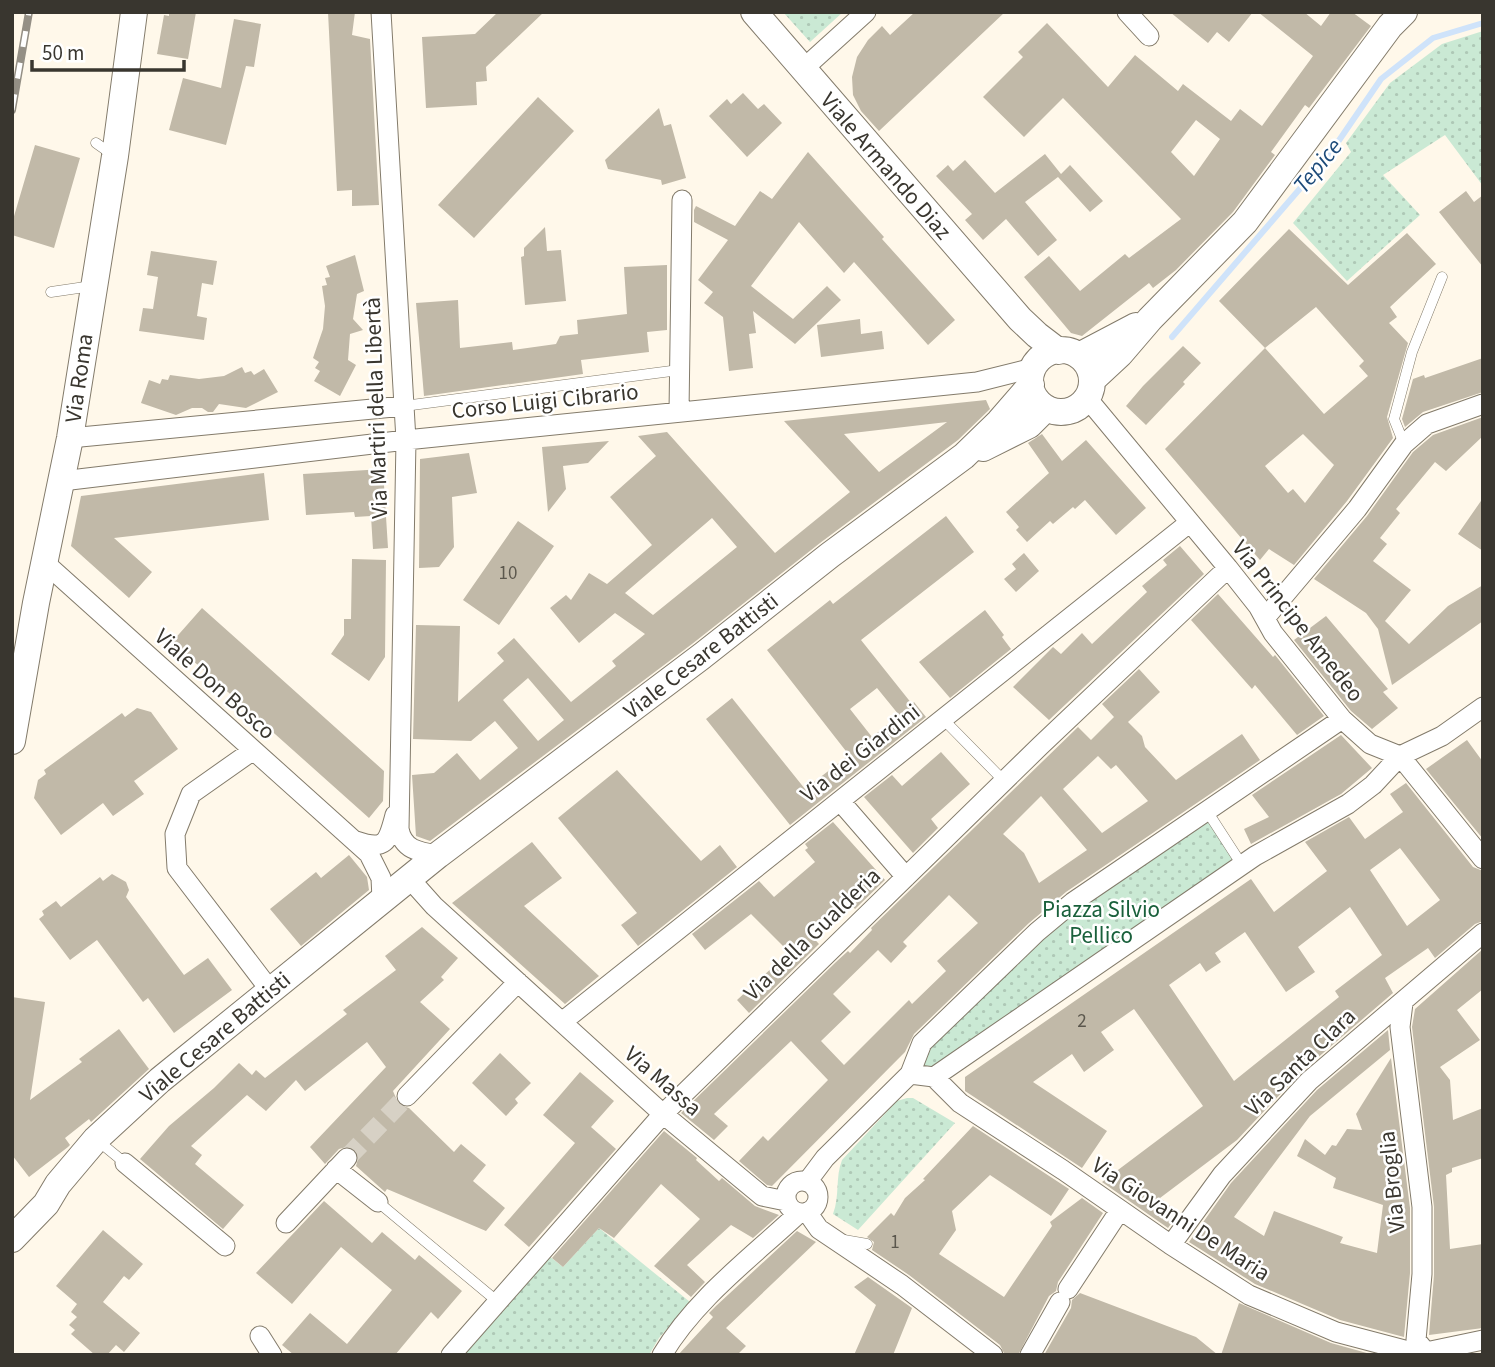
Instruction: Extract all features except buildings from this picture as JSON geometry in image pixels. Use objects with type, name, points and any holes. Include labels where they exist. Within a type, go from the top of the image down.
[{"type":"street","name":"Via Roma","points":[[12,741],[44,562],[70,438],[92,286],[105,150],[134,12]]},
{"type":"street","name":"Via Martiri della Libertà","points":[[381,12],[406,440],[398,804]]},
{"type":"street","name":"Viale Armando Diaz","points":[[754,12],[1020,319],[1028,346],[1048,364]]},
{"type":"street","points":[[802,70],[866,12]]},
{"type":"street","points":[[1127,12],[1149,36]]},
{"type":"street","points":[[1150,319],[1048,364],[1035,397],[1046,408],[1055,412],[1073,410],[1150,319],[1245,222],[1390,26],[1404,12]]},
{"type":"street","points":[[679,412],[682,200]]},
{"type":"street","points":[[1048,364],[1090,370],[1089,389]]},
{"type":"street","name":"Corso Luigi Cibrario","points":[[62,481],[406,440],[977,382],[1048,364]]},
{"type":"street","name":"Viale Cesare Battisti","points":[[12,1239],[46,1205],[58,1184],[96,1139],[160,1080],[438,855],[702,656],[830,555],[964,456],[999,422],[1048,364]]},
{"type":"street","name":"Via Principe Amedeo","points":[[1089,389],[1189,523],[1228,568],[1273,633],[1342,719],[1370,744],[1400,756],[1483,859]]},
{"type":"street","points":[[1265,618],[1357,509],[1404,444],[1427,424],[1483,404]]},
{"type":"street","points":[[70,438],[404,406]]},
{"type":"street","name":"Viale Cesare Battisti","points":[[964,456],[1029,425],[1046,408]]},
{"type":"street","name":"Via dei Giardini","points":[[562,1022],[1189,523]]},
{"type":"street","name":"Viale Don Bosco","points":[[44,562],[369,854],[381,878],[382,900]]},
{"type":"street","name":"Via della Gualderia","points":[[451,1355],[663,1114],[1004,781],[1228,568]]},
{"type":"street","points":[[910,1074],[934,1077],[1242,865],[1348,804],[1373,785],[1400,756],[1441,736],[1483,707]]},
{"type":"street","points":[[807,1182],[825,1158],[910,1074],[922,1043],[1037,932],[1073,902],[1342,719]]},
{"type":"street","points":[[252,751],[191,794],[175,834],[177,868],[270,990]]},
{"type":"street","points":[[839,801],[906,877]]},
{"type":"street","points":[[355,841],[375,847],[383,845],[391,831],[398,804]]},
{"type":"street","points":[[398,804],[401,840],[417,850],[438,855]]},
{"type":"street","name":"Via Massa","points":[[409,878],[433,906],[663,1114],[762,1196],[797,1209],[819,1229],[902,1285],[973,1348],[993,1355]]},
{"type":"street","name":"Via Santa Clara","points":[[1171,1245],[1222,1175],[1309,1082],[1483,933]]},
{"type":"street","points":[[407,1096],[518,982]]},
{"type":"street","name":"Via Broglia","points":[[1403,1003],[1400,1027],[1422,1207],[1423,1239],[1416,1340],[1426,1353]]},
{"type":"street","name":"Via Giovanni De Maria","points":[[934,1077],[960,1103],[1072,1185],[1120,1210],[1249,1296],[1336,1332],[1408,1351],[1426,1353]]},
{"type":"street","points":[[125,1163],[225,1246]]},
{"type":"street","points":[[286,1223],[342,1164],[378,1202]]},
{"type":"street","points":[[662,1355],[669,1342],[695,1311],[797,1209],[814,1208],[818,1197],[814,1187],[807,1182],[799,1181],[790,1186],[797,1209]]},
{"type":"street","name":"Viale Cesare Battisti","points":[[12,1215],[58,1184]]},
{"type":"street","points":[[1030,1355],[1064,1296],[1120,1210]]},
{"type":"street","points":[[260,1336],[272,1355]]},
{"type":"street","points":[[1426,1353],[1483,1340]]},
{"type":"lane","points":[[1404,444],[1394,419],[1412,352],[1442,277]]},
{"type":"lane","points":[[51,292],[92,286]]},
{"type":"lane","points":[[404,406],[679,370]]},
{"type":"lane","points":[[943,719],[1004,781]]},
{"type":"lane","points":[[1207,811],[1242,865]]},
{"type":"lane","points":[[96,1139],[125,1163]]},
{"type":"lane","points":[[378,1202],[498,1302]]},
{"type":"lane","points":[[833,1239],[867,1244]]},
{"type":"green space","points":[[783,12],[843,12],[810,42]]},
{"type":"green space","points":[[1483,31],[1483,186],[1445,135],[1383,175],[1420,215],[1347,281],[1293,223],[1351,152],[1346,143],[1390,83],[1442,44]]},
{"type":"green space","name":"Piazza Silvio Pellico","points":[[1207,811],[1242,865],[934,1077],[910,1074],[922,1043],[1037,932]]},
{"type":"green space","points":[[913,1098],[955,1123],[858,1230],[833,1214],[842,1160],[897,1101]]},
{"type":"green space","points":[[599,1228],[690,1302],[659,1338],[649,1355],[463,1355],[548,1255],[563,1267]]},
{"type":"waterway","name":"Tepice","points":[[1172,337],[1329,155],[1381,79],[1433,38],[1483,23]]},
{"type":"tunnel","points":[[347,1158],[407,1096]]},
{"type":"railway","points":[[12,110],[29,12]]}]
